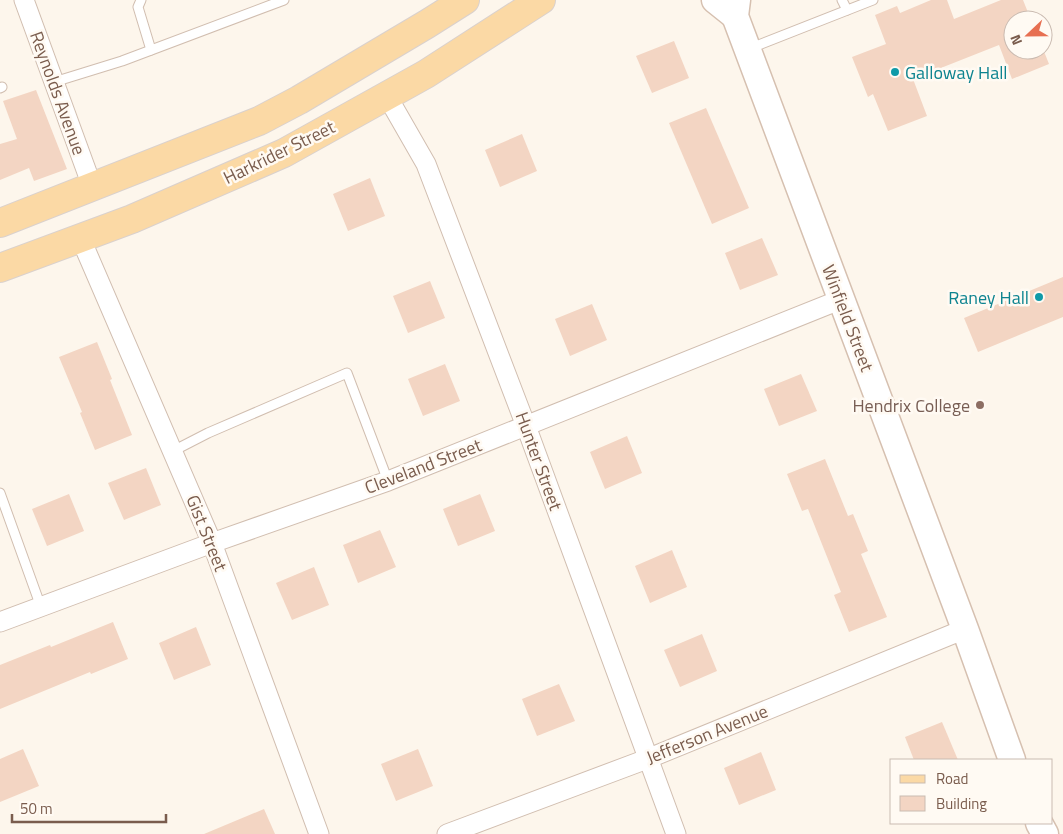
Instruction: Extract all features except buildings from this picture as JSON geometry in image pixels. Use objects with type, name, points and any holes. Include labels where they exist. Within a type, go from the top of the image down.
[{"type":"main road","name":"Harkrider Street","points":[[0,223],[264,118],[410,35],[465,0]]},
{"type":"main road","name":"Harkrider Street","points":[[0,268],[132,218],[274,158],[426,74],[541,0]]},
{"type":"street","name":"Reynolds Avenue","points":[[24,0],[92,186]]},
{"type":"street","name":"Winfield Street","points":[[715,0],[736,8],[748,49],[965,629],[1012,759]]},
{"type":"street","name":"Hunter Street","points":[[387,96],[426,164],[526,426],[676,834]]},
{"type":"street","name":"Gist Street","points":[[80,238],[212,543],[319,834]]},
{"type":"street","name":"Cleveland Street","points":[[0,622],[212,543],[388,481],[842,299]]},
{"type":"street","name":"Jefferson Avenue","points":[[446,834],[647,759],[965,629]]},
{"type":"lane","points":[[141,0],[138,7],[151,50]]},
{"type":"lane","points":[[54,82],[151,50],[284,0]]},
{"type":"lane","points":[[842,0],[847,10]]},
{"type":"lane","points":[[748,49],[873,0]]},
{"type":"lane","points":[[173,451],[208,433],[347,373],[388,481]]},
{"type":"lane","points":[[0,493],[41,607]]},
{"type":"place","name":"Galloway Hall","points":[[895,72]]},
{"type":"place","name":"Raney Hall","points":[[1039,297]]},
{"type":"place","name":"Hendrix College","points":[[980,405]]}]
